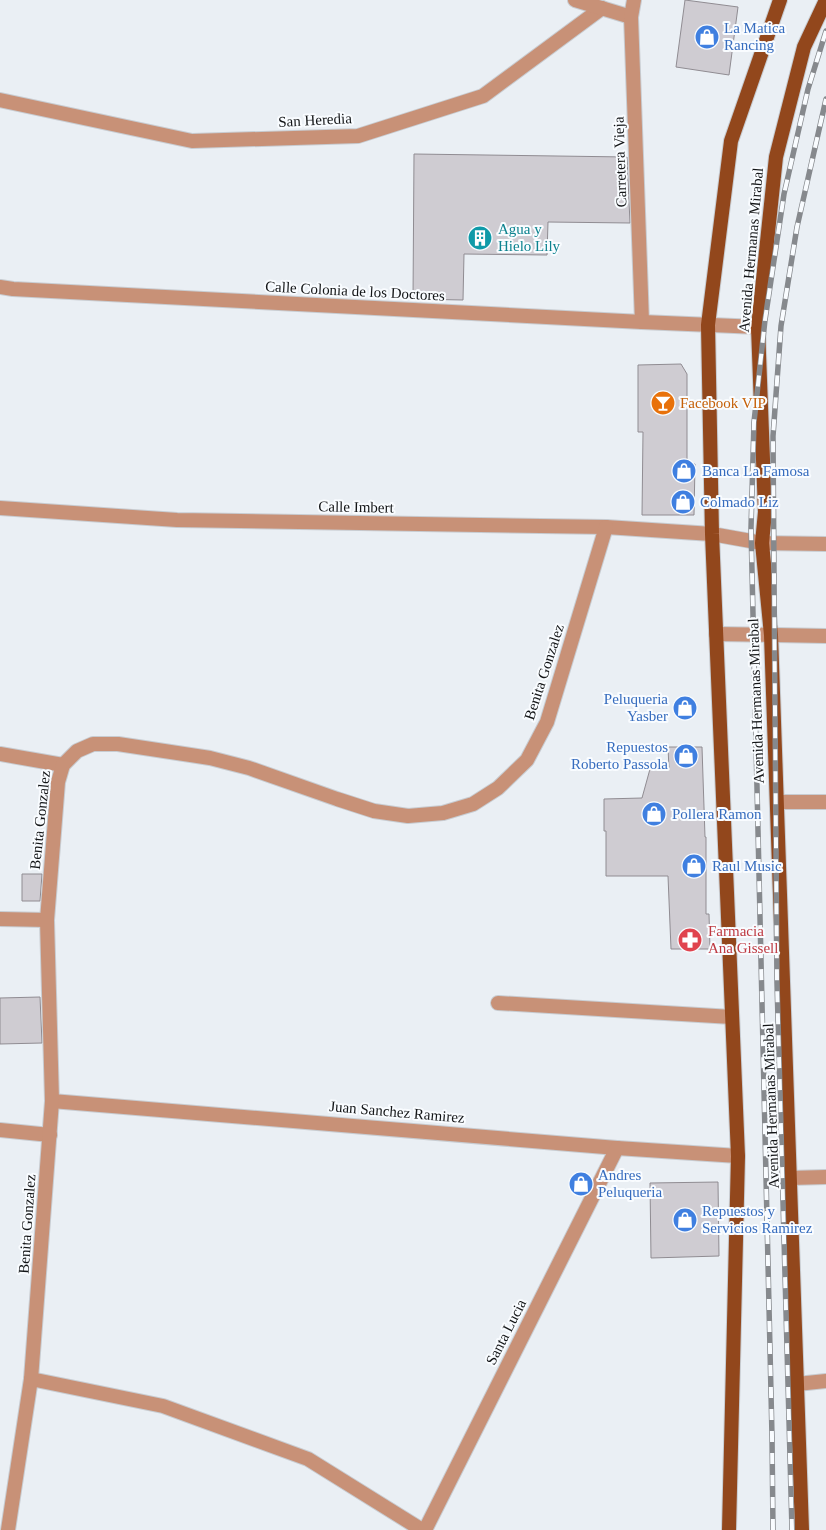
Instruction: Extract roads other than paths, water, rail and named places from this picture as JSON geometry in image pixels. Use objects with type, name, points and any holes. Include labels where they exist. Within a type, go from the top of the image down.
[{"type":"main road","name":"Avenida Hermanas Mirabal","points":[[729,1530],[738,1156],[712,534],[708,325],[731,142],[780,0]]},
{"type":"main road","name":"Avenida Hermanas Mirabal","points":[[802,1530],[771,635],[762,543],[765,512],[758,327],[776,157],[804,47],[826,0]]},
{"type":"street","points":[[575,0],[631,16]]},
{"type":"street","name":"Carretera Vieja","points":[[634,0],[631,16],[642,322]]},
{"type":"street","name":"San Heredia","points":[[0,100],[192,142],[358,136],[483,96],[602,8]]},
{"type":"street","name":"Calle Colonia de los Doctores","points":[[0,287],[758,327]]},
{"type":"street","name":"Calle Imbert","points":[[0,508],[177,520],[606,527],[712,534],[762,543],[826,544]]},
{"type":"street","name":"Benita Gonzalez","points":[[8,1530],[31,1379],[50,1135],[52,1101],[47,920],[58,782],[63,765],[77,751],[93,744],[118,744],[210,758],[249,768],[336,799],[374,810],[408,816],[443,813],[473,804],[498,788],[527,760],[547,722],[606,527]]},
{"type":"street","points":[[716,634],[826,636]]},
{"type":"street","points":[[0,754],[63,765]]},
{"type":"street","points":[[777,802],[826,802]]},
{"type":"street","points":[[0,919],[47,920]]},
{"type":"street","points":[[498,1003],[732,1017]]},
{"type":"street","name":"Juan Sanchez Ramirez","points":[[52,1101],[616,1148],[738,1156]]},
{"type":"street","points":[[0,1130],[50,1135]]},
{"type":"street","name":"Santa Lucia","points":[[424,1530],[616,1148]]},
{"type":"street","points":[[790,1178],[826,1177]]},
{"type":"street","points":[[31,1379],[163,1406],[308,1459],[424,1530]]},
{"type":"street","points":[[797,1384],[826,1381]]},
{"type":"railway","points":[[773,1530],[751,528],[754,422],[765,320],[784,194],[808,89],[826,31]]},
{"type":"railway","points":[[792,1530],[777,983],[773,436],[781,326],[797,227],[826,99]]},
{"type":"place","name":"La Matica Rancing","points":[[707,37]]},
{"type":"place","name":"Agua y Hielo Lily","points":[[480,238]]},
{"type":"place","name":"Facebook VIP","points":[[663,403]]},
{"type":"place","name":"Banca La Famosa","points":[[684,471]]},
{"type":"place","name":"Colmado Liz","points":[[683,502]]},
{"type":"place","name":"Peluqueria Yasber","points":[[685,708]]},
{"type":"place","name":"Repuestos Roberto Passola","points":[[686,756]]},
{"type":"place","name":"Pollera Ramon","points":[[654,814]]},
{"type":"place","name":"Raul Music","points":[[694,866]]},
{"type":"place","name":"Farmacia Ana Gissell","points":[[690,940]]},
{"type":"place","name":"Andres Peluqueria","points":[[581,1184]]},
{"type":"place","name":"Repuestos y Servicios Ramirez","points":[[685,1220]]}]
